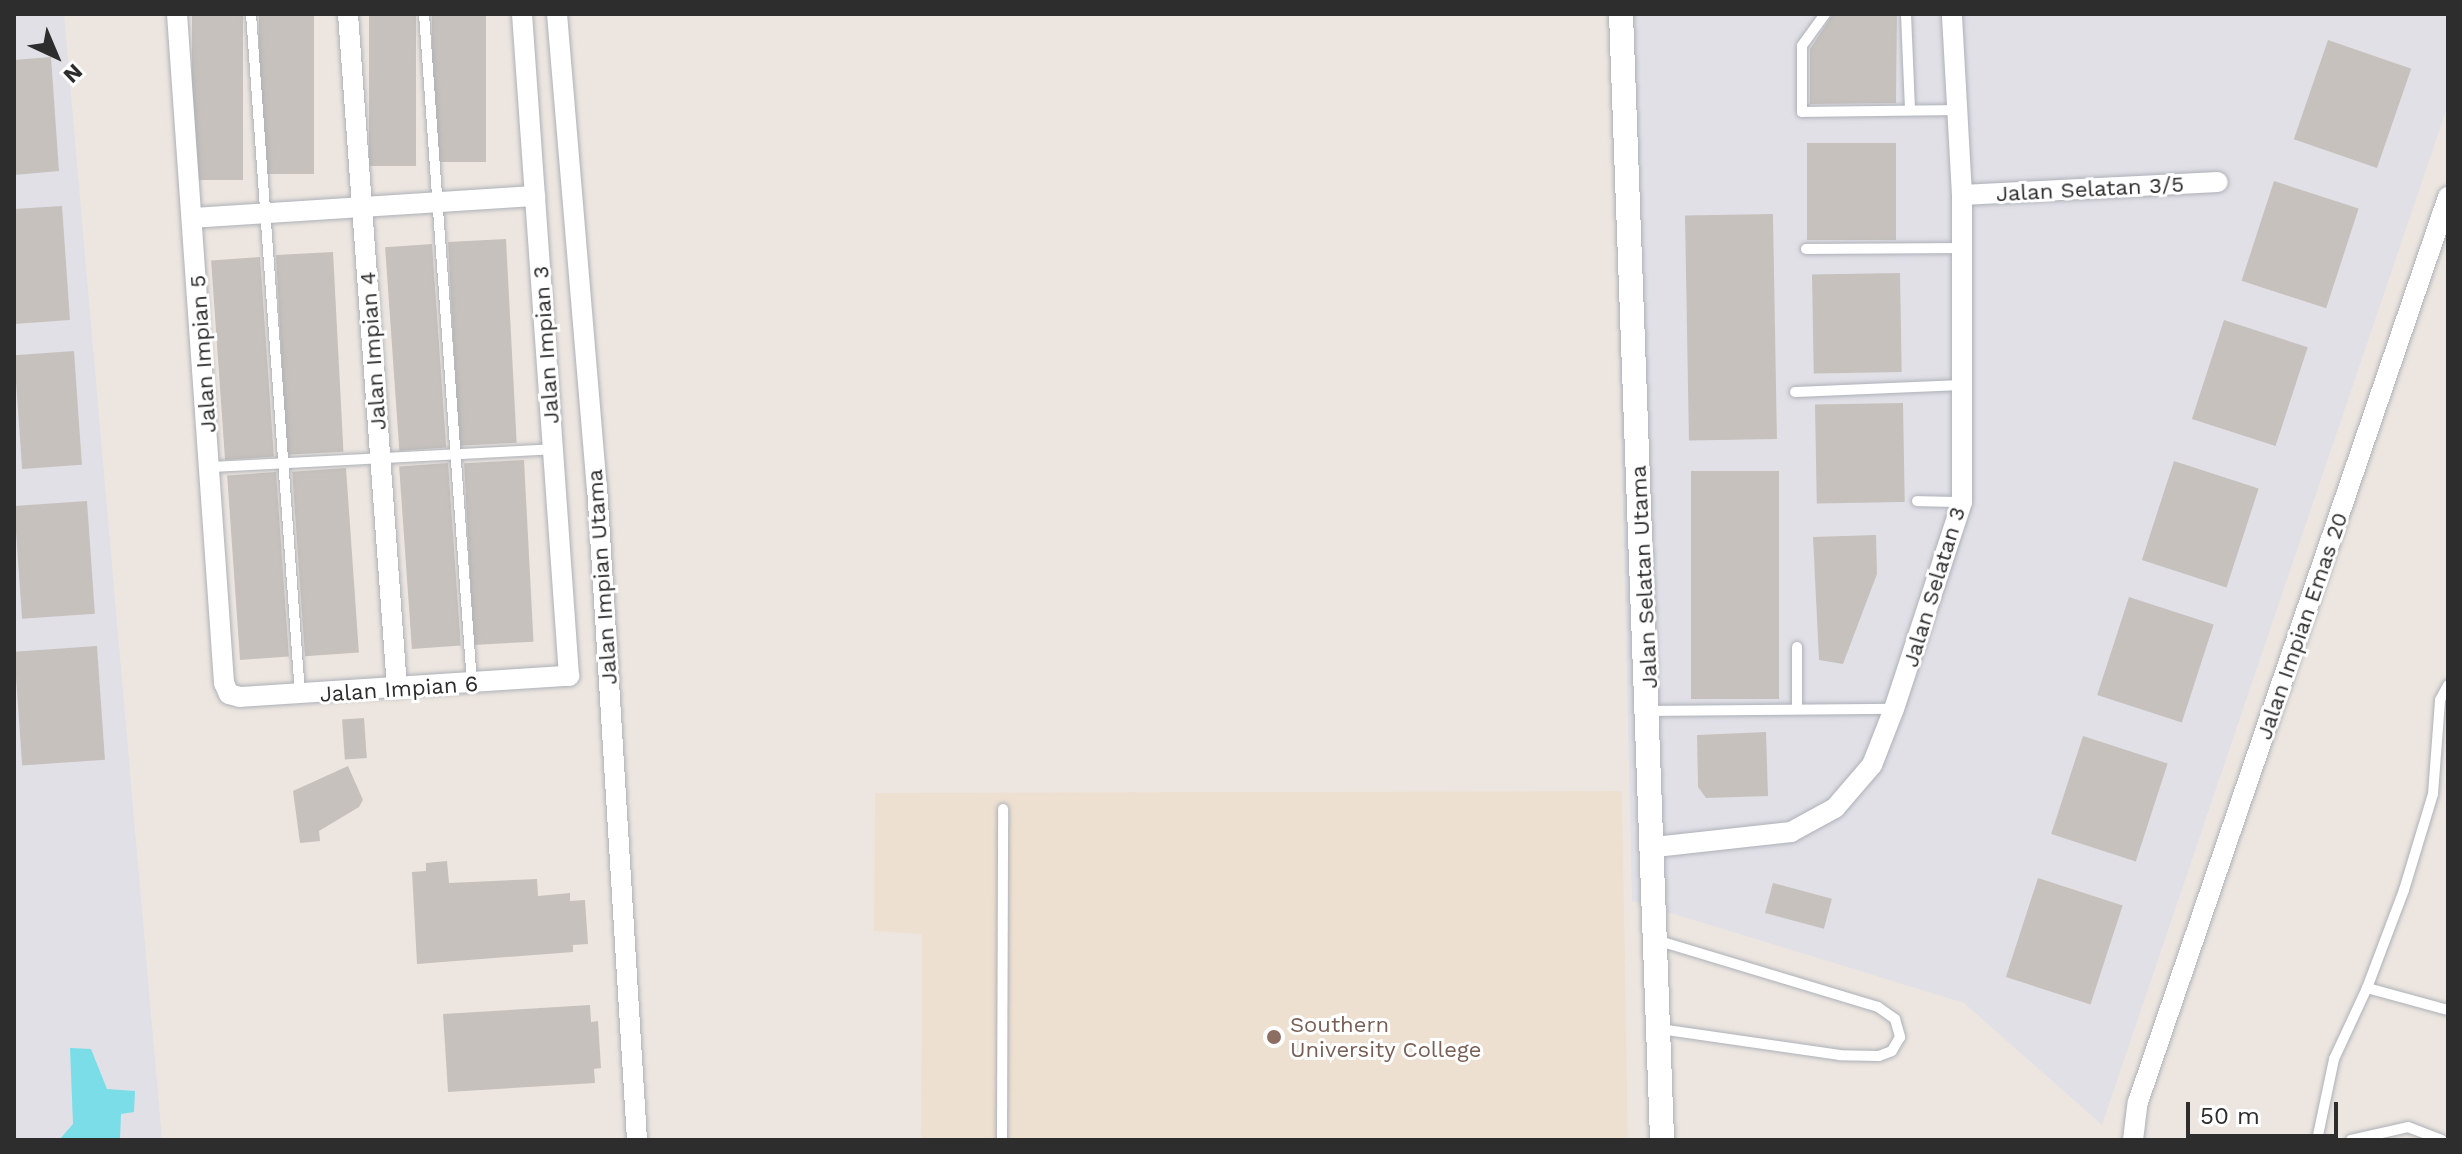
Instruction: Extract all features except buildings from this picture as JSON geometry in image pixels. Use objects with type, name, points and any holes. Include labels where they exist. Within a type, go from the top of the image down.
[{"type":"street","name":"Jalan Impian 5","points":[[177,14],[229,694]]},
{"type":"street","name":"Jalan Impian 4","points":[[348,14],[397,688]]},
{"type":"street","name":"Jalan Impian 3","points":[[522,14],[569,676]]},
{"type":"street","name":"Jalan Impian Utama","points":[[557,14],[597,486],[637,1140]]},
{"type":"street","name":"Jalan Selatan Utama","points":[[1621,14],[1655,847],[1662,1140]]},
{"type":"street","name":"Jalan Selatan 3","points":[[1655,847],[1791,832],[1835,808],[1872,765],[1894,709],[1962,502],[1965,385],[1962,195],[1952,14]]},
{"type":"street","name":"Jalan Selatan 3/5","points":[[1962,195],[2218,182]]},
{"type":"street","points":[[192,218],[535,196]]},
{"type":"street","name":"Jalan Impian Emas 20","points":[[2133,1140],[2138,1102],[2157,1055],[2448,197]]},
{"type":"street","name":"Jalan Impian 6","points":[[229,694],[300,696],[569,676]]},
{"type":"lane","points":[[251,14],[300,696]]},
{"type":"lane","points":[[424,14],[472,684]]},
{"type":"lane","points":[[1825,14],[1802,46],[1802,112],[1955,110]]},
{"type":"lane","points":[[1906,14],[1910,110]]},
{"type":"lane","points":[[1806,249],[1962,248]]},
{"type":"lane","points":[[1795,392],[1965,385]]},
{"type":"lane","points":[[212,467],[553,449]]},
{"type":"lane","points":[[1917,501],[1962,502]]},
{"type":"lane","points":[[1797,647],[1797,708]]},
{"type":"lane","points":[[2317,1140],[2334,1059],[2367,988],[2404,890],[2433,794],[2440,700],[2448,685]]},
{"type":"lane","points":[[1650,711],[1894,709]]},
{"type":"lane","points":[[1002,1140],[1003,809]]},
{"type":"lane","points":[[1656,940],[1878,1007],[1895,1019],[1900,1037],[1892,1051],[1879,1056],[1840,1055],[1659,1029]]},
{"type":"lane","points":[[2367,988],[2448,1010]]},
{"type":"lane","points":[[2351,1140],[2408,1127],[2442,1140]]},
{"type":"shaded area","points":[[14,14],[64,14],[162,1140],[14,1140]]},
{"type":"shaded area","points":[[1612,14],[2448,14],[2448,105],[2102,1125],[1964,1003],[1632,901]]},
{"type":"shaded area","name":"Southern University College","points":[[1622,791],[1628,1140],[921,1140],[922,934],[874,931],[875,793]]},
{"type":"water","points":[[70,1048],[91,1049],[107,1089],[135,1091],[134,1112],[121,1114],[120,1140],[59,1140],[73,1124]]},
{"type":"place","name":"Southern University College","points":[[1274,1037]]}]
